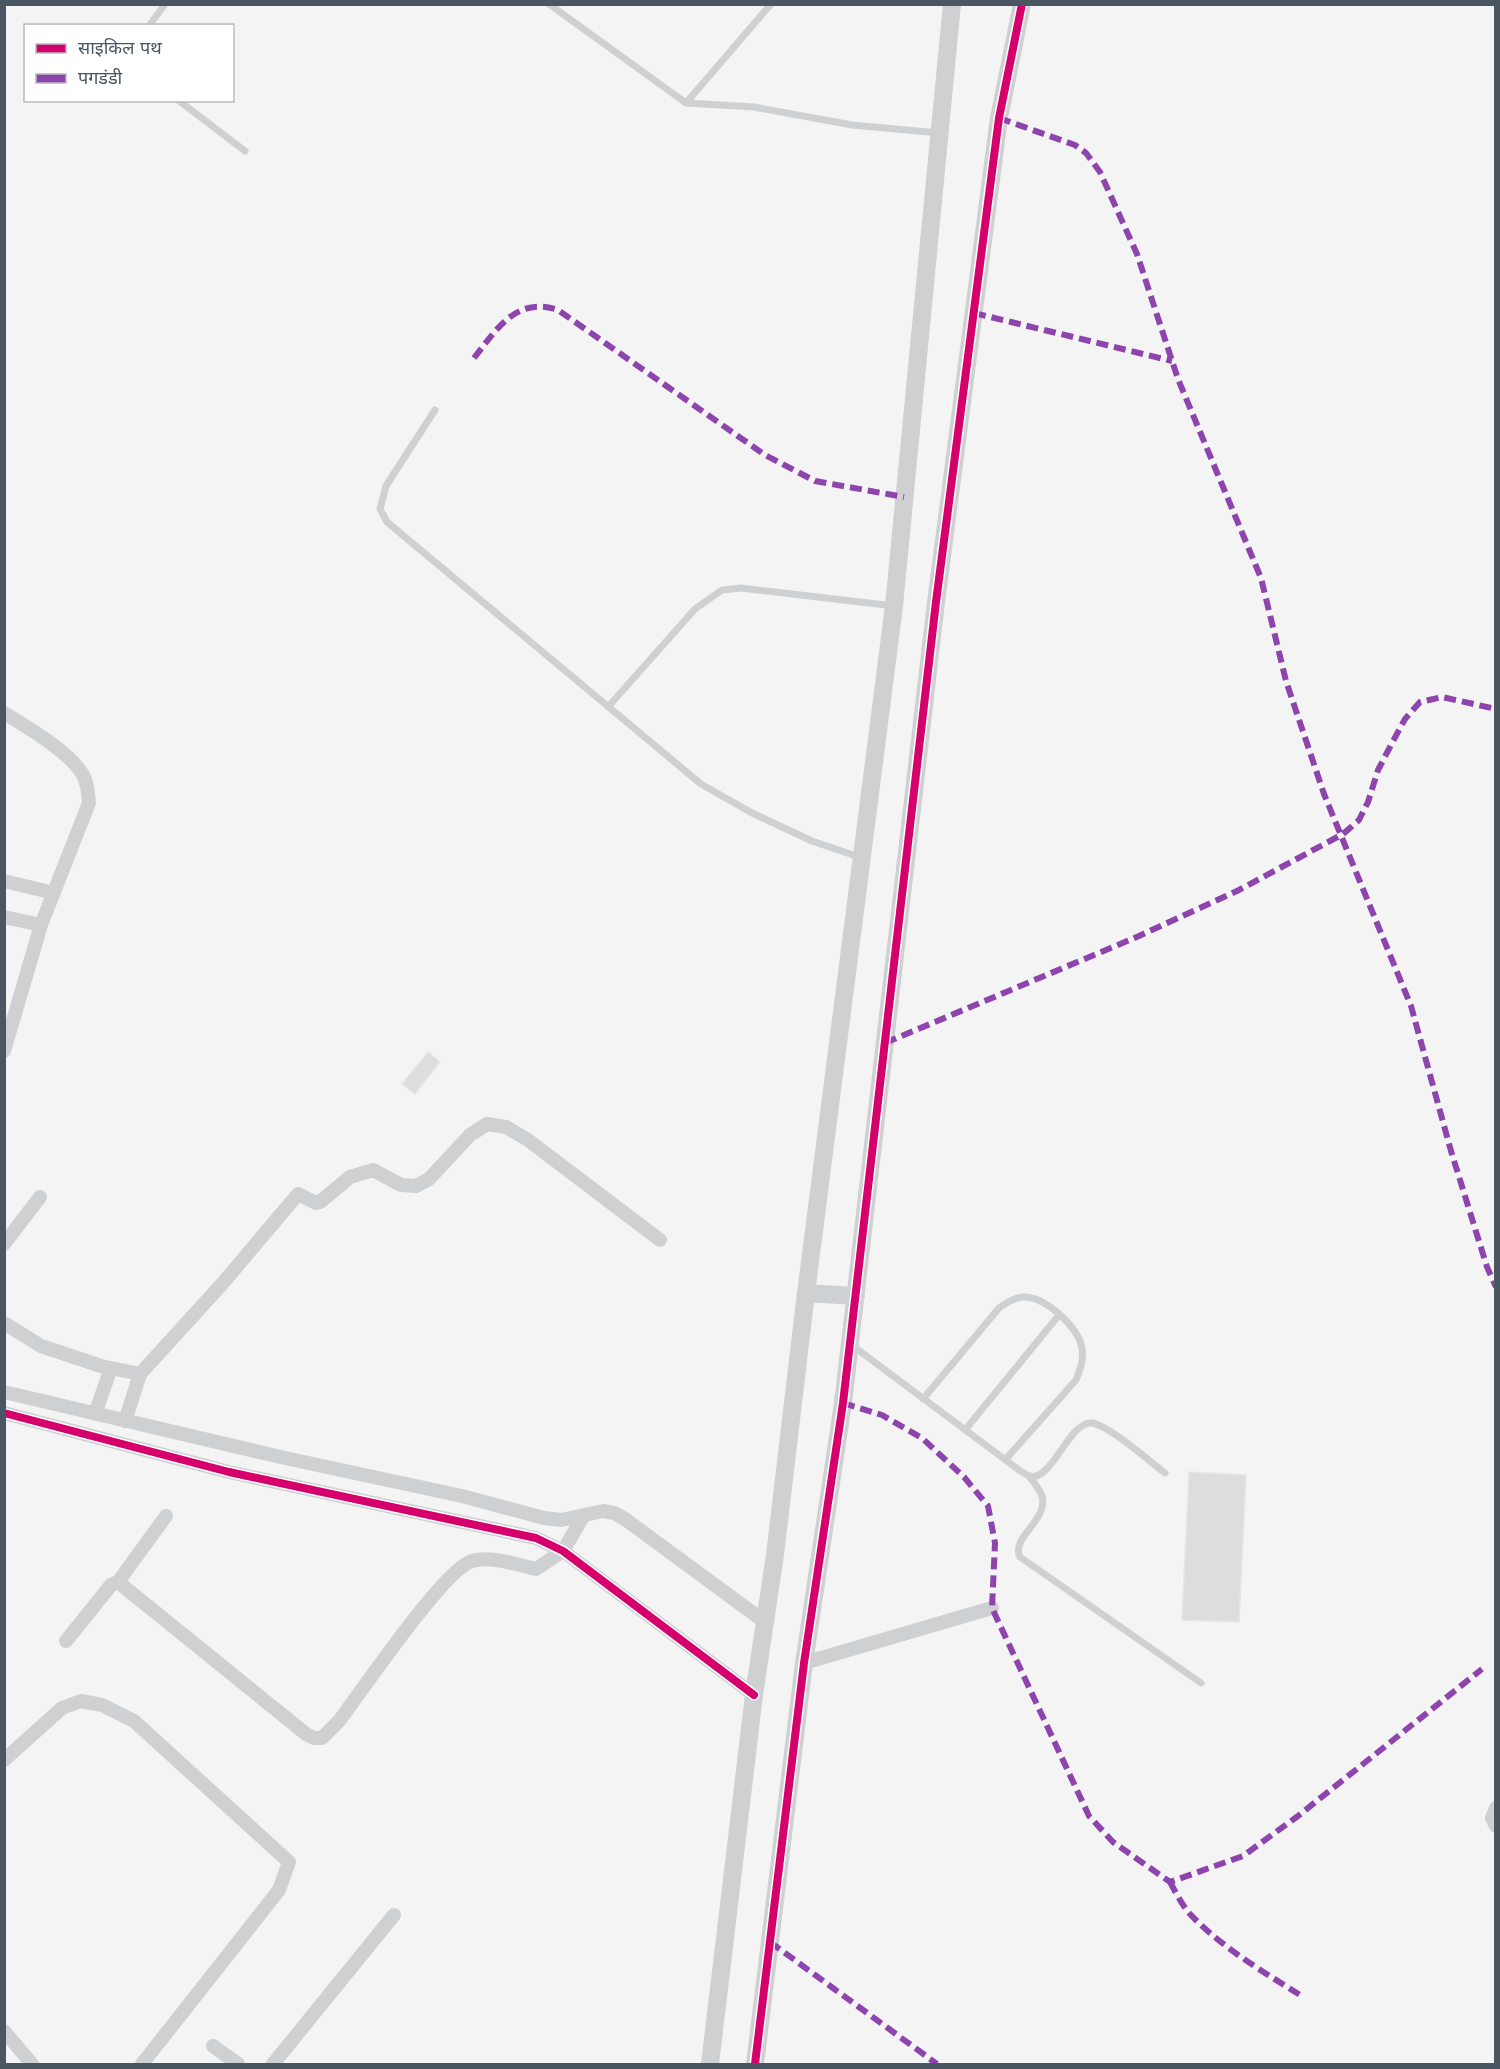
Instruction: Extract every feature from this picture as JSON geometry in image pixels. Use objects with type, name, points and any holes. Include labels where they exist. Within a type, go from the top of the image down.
[{"type":"street","points":[[710,2064],[754,1695],[775,1555],[806,1293],[894,606],[952,4]]},
{"type":"street","points":[[755,2064],[804,1663],[842,1415],[936,602],[999,118],[1022,4]]},
{"type":"street","points":[[4,713],[36,732],[77,765],[88,786],[89,803],[41,925],[4,1051]]},
{"type":"street","points":[[4,881],[54,893]]},
{"type":"street","points":[[4,917],[41,925]]},
{"type":"street","points":[[125,1421],[140,1374],[222,1284],[298,1194],[316,1203],[320,1202],[350,1178],[373,1170],[401,1185],[416,1186],[429,1179],[470,1135],[487,1124],[506,1126],[528,1140],[660,1240]]},
{"type":"street","points":[[4,1244],[40,1197]]},
{"type":"street","points":[[806,1293],[856,1296]]},
{"type":"street","points":[[4,1323],[41,1346],[111,1368],[140,1374]]},
{"type":"street","points":[[95,1414],[111,1368]]},
{"type":"street","points":[[4,1392],[462,1496],[544,1518],[561,1520],[603,1511],[614,1513],[626,1519],[765,1622]]},
{"type":"street","points":[[58,1427],[62,1407]]},
{"type":"street","points":[[4,1413],[229,1472],[536,1538],[562,1551],[754,1695]]},
{"type":"street","points":[[118,1582],[306,1734],[322,1738],[339,1721],[435,1593],[457,1570],[471,1561],[489,1560],[536,1569],[562,1551],[584,1515]]},
{"type":"street","points":[[66,1641],[111,1585],[118,1582],[166,1516]]},
{"type":"street","points":[[804,1663],[992,1608]]},
{"type":"street","points":[[4,1760],[62,1708],[81,1701],[102,1705],[134,1721],[289,1862],[279,1890],[142,2064]]},
{"type":"street","points":[[1496,1808],[1492,1818],[1496,1826]]},
{"type":"street","points":[[273,2064],[394,1914]]},
{"type":"street","points":[[4,2031],[32,2064]]},
{"type":"street","points":[[213,2046],[238,2064]]},
{"type":"lane","points":[[150,24],[165,4]]},
{"type":"lane","points":[[549,4],[686,103],[754,107],[852,125],[939,133]]},
{"type":"lane","points":[[686,103],[771,4]]},
{"type":"lane","points":[[181,102],[244,151]]},
{"type":"lane","points":[[435,410],[386,486],[380,509],[387,522],[700,784],[752,813],[813,841],[862,858]]},
{"type":"lane","points":[[608,707],[695,609],[722,590],[741,588],[894,606]]},
{"type":"lane","points":[[923,1399],[999,1308],[1009,1300],[1023,1296],[1035,1299],[1059,1315],[1069,1323],[1079,1338],[1083,1350],[1082,1365],[1076,1380],[1005,1460]]},
{"type":"lane","points":[[965,1430],[1059,1315]]},
{"type":"lane","points":[[850,1344],[1029,1476],[1043,1498],[1043,1506],[1019,1547],[1020,1557],[1201,1683]]},
{"type":"lane","points":[[1029,1476],[1035,1476],[1045,1470],[1077,1431],[1087,1423],[1094,1423],[1108,1430],[1165,1473]]},
{"type":"building","points":[[428,1052],[440,1062],[415,1094],[402,1084]]},
{"type":"building","points":[[1189,1472],[1246,1475],[1239,1622],[1182,1620]]},
{"type":"marked path","points":[[999,118],[1075,145],[1086,153],[1100,172],[1137,254],[1178,379],[1261,578],[1286,681],[1324,794],[1411,1006],[1451,1151],[1487,1267],[1496,1287]]},
{"type":"marked path","points":[[474,358],[500,326],[519,311],[543,307],[558,310],[765,455],[815,481],[904,497]]},
{"type":"marked path","points":[[974,313],[1172,361]]},
{"type":"marked path","points":[[885,1043],[1139,936],[1237,891],[1343,834],[1359,820],[1368,802],[1378,770],[1405,719],[1420,702],[1442,697],[1496,709]]},
{"type":"marked path","points":[[843,1403],[882,1415],[922,1438],[964,1477],[988,1506],[995,1543],[992,1608],[1089,1816],[1113,1842],[1170,1882],[1243,1856],[1298,1816],[1482,1669]]},
{"type":"marked path","points":[[1170,1882],[1179,1899],[1202,1926],[1242,1958],[1300,1995]]},
{"type":"marked path","points":[[770,1942],[937,2064]]},
{"type":"cycle path","points":[[755,2064],[804,1663],[843,1403],[936,602],[999,118],[1022,4]]},
{"type":"cycle path","points":[[4,1413],[229,1472],[536,1538],[563,1551],[754,1695]]}]
